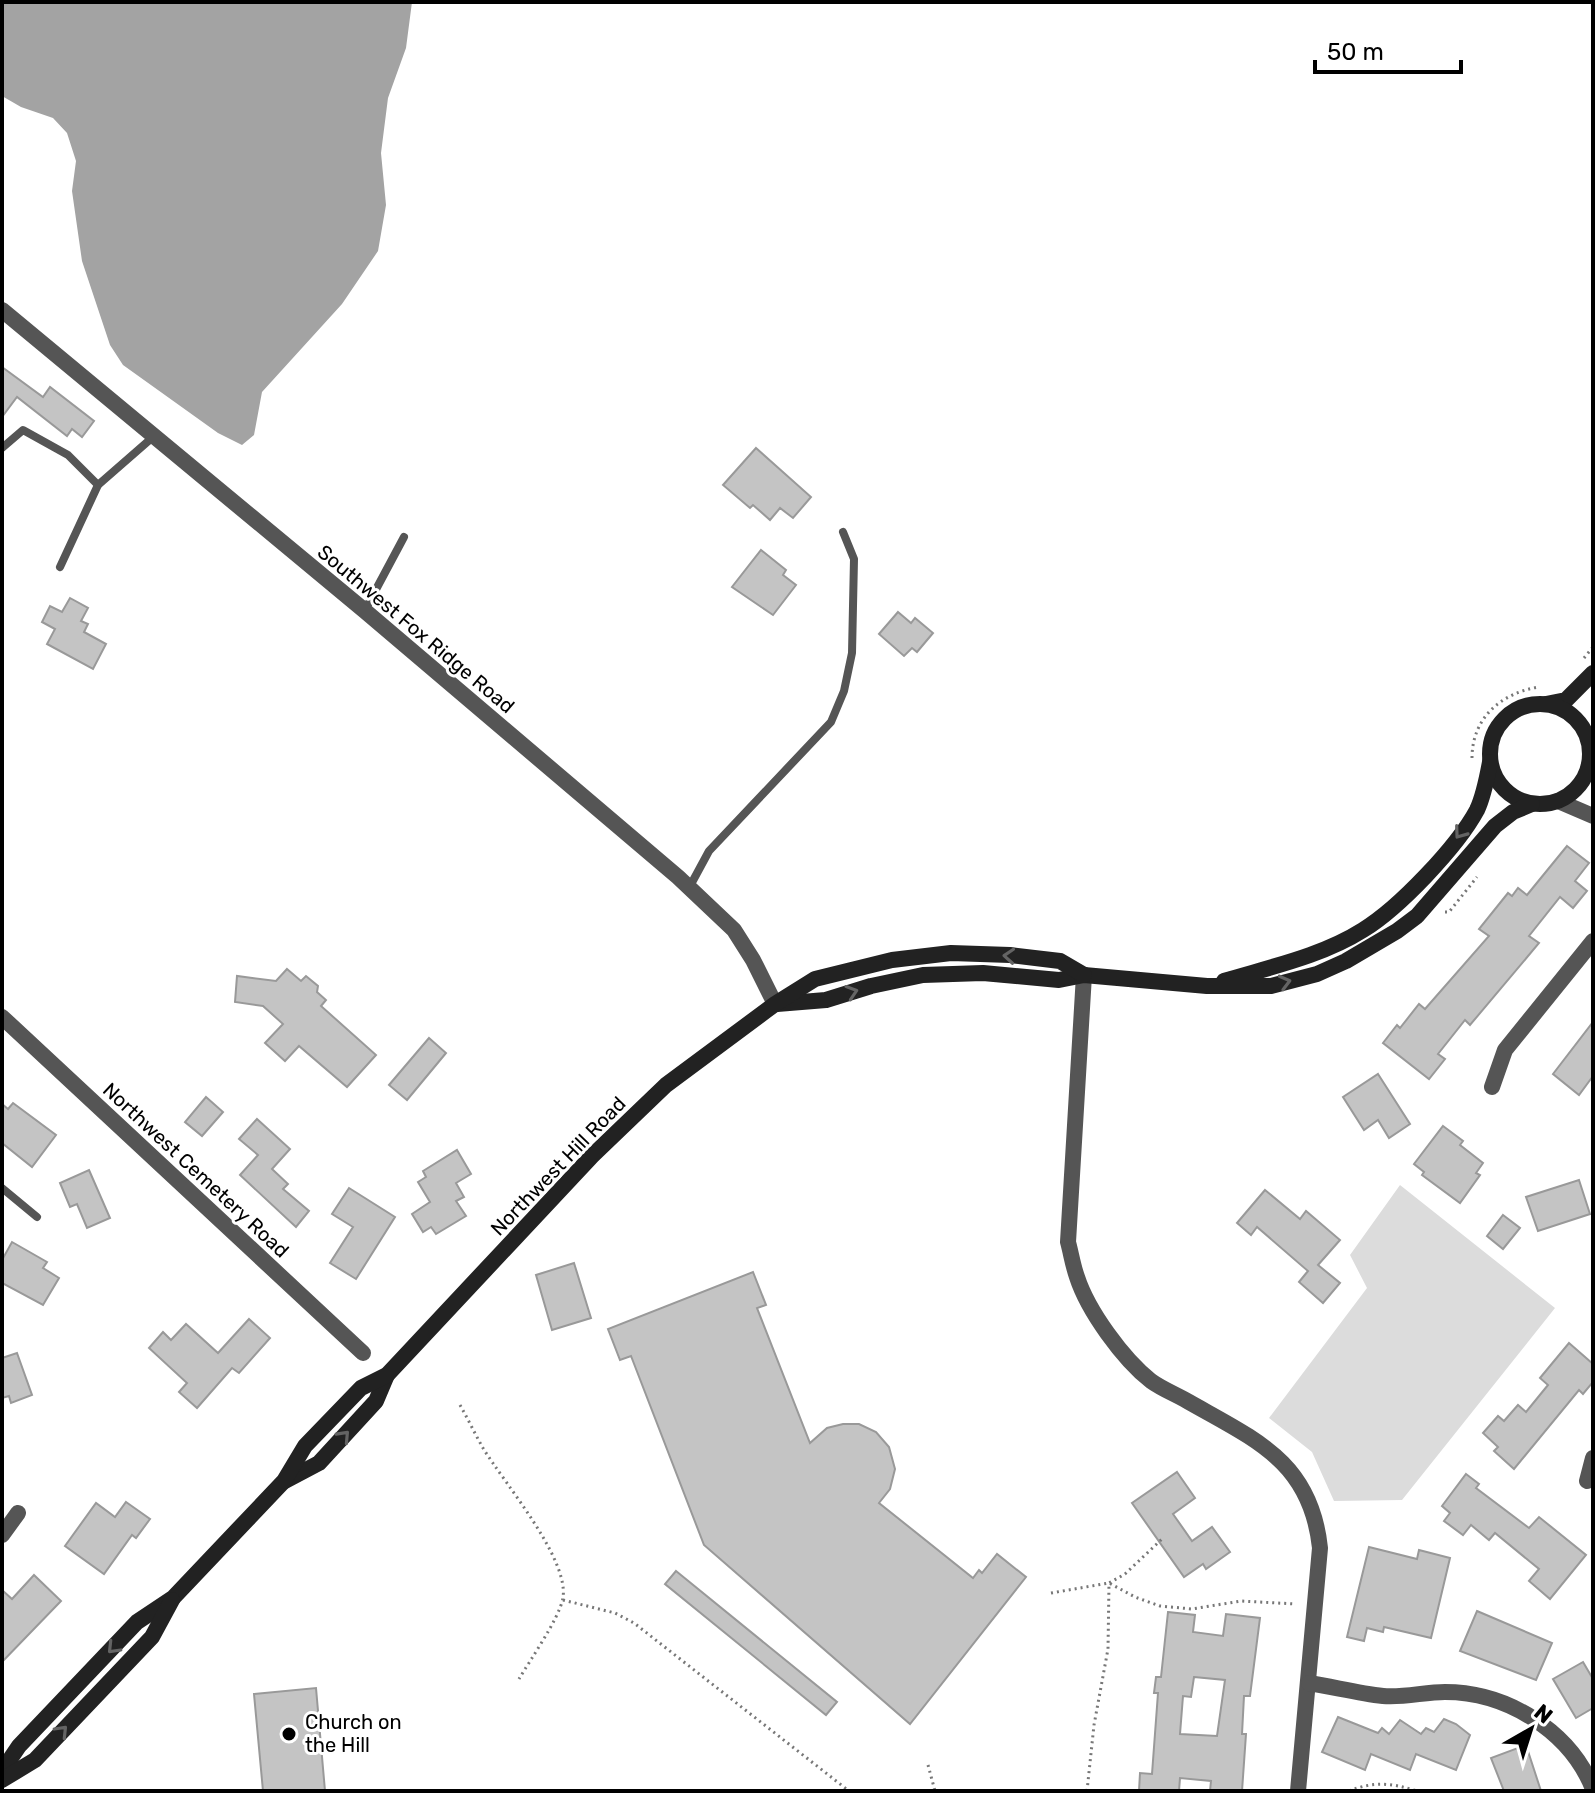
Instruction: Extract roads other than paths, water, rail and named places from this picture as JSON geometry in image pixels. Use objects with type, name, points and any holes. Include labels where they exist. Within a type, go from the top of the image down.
[{"type":"main road","points":[[1546,705],[1590,728],[1591,769],[1572,793],[1558,801],[1532,804],[1505,790],[1495,777],[1490,762],[1490,747],[1495,732],[1516,710],[1566,700],[1593,673]]},
{"type":"main road","name":"Northwest Hill Road","points":[[1207,986],[1339,943],[1364,930],[1441,859],[1476,811],[1485,789],[1490,762]]},
{"type":"main road","name":"Northwest Hill Road","points":[[775,1004],[826,1000],[923,975],[983,973],[1059,980],[1084,975],[1207,986],[1271,986],[1317,974],[1371,948],[1417,916],[1495,826],[1513,812],[1532,804]]},
{"type":"main road","name":"Northwest Hill Road","points":[[2,1771],[19,1746],[137,1622],[173,1598],[284,1481],[319,1463],[376,1401],[387,1375],[592,1156],[666,1085],[775,1004],[815,979],[892,960],[951,953],[1060,961],[1084,975]]},
{"type":"main road","name":"Northwest Hill Road","points":[[2,1780],[35,1760],[152,1637],[173,1598]]},
{"type":"street","name":"Southwest Fox Ridge Road","points":[[2,310],[365,611],[689,888],[734,930],[775,1004]]},
{"type":"street","points":[[1558,801],[1593,816]]},
{"type":"street","points":[[1492,1087],[1505,1050],[1593,941]]},
{"type":"street","points":[[1084,975],[1068,1242],[1077,1280],[1098,1319],[1151,1381],[1242,1432],[1279,1458],[1301,1484],[1317,1519],[1320,1548],[1316,1607],[1298,1791]]},
{"type":"street","name":"Northwest Cemetery Road","points":[[6,1028],[363,1353]]},
{"type":"street","points":[[1587,1481],[1593,1458]]},
{"type":"street","points":[[2,1535],[18,1513]]},
{"type":"street","points":[[1309,1683],[1386,1696],[1448,1692],[1492,1700],[1520,1711],[1548,1728],[1574,1754],[1593,1789]]},
{"type":"lane","points":[[2,448],[23,430],[68,455],[98,485]]},
{"type":"lane","points":[[60,567],[98,485],[154,436]]},
{"type":"lane","points":[[689,888],[709,851],[831,722],[844,691],[852,653],[854,559],[843,532]]},
{"type":"lane","points":[[365,611],[404,537]]},
{"type":"lane","points":[[2,1188],[37,1217]]},
{"type":"place","name":"Church on the Hill","points":[[289,1734]]}]
